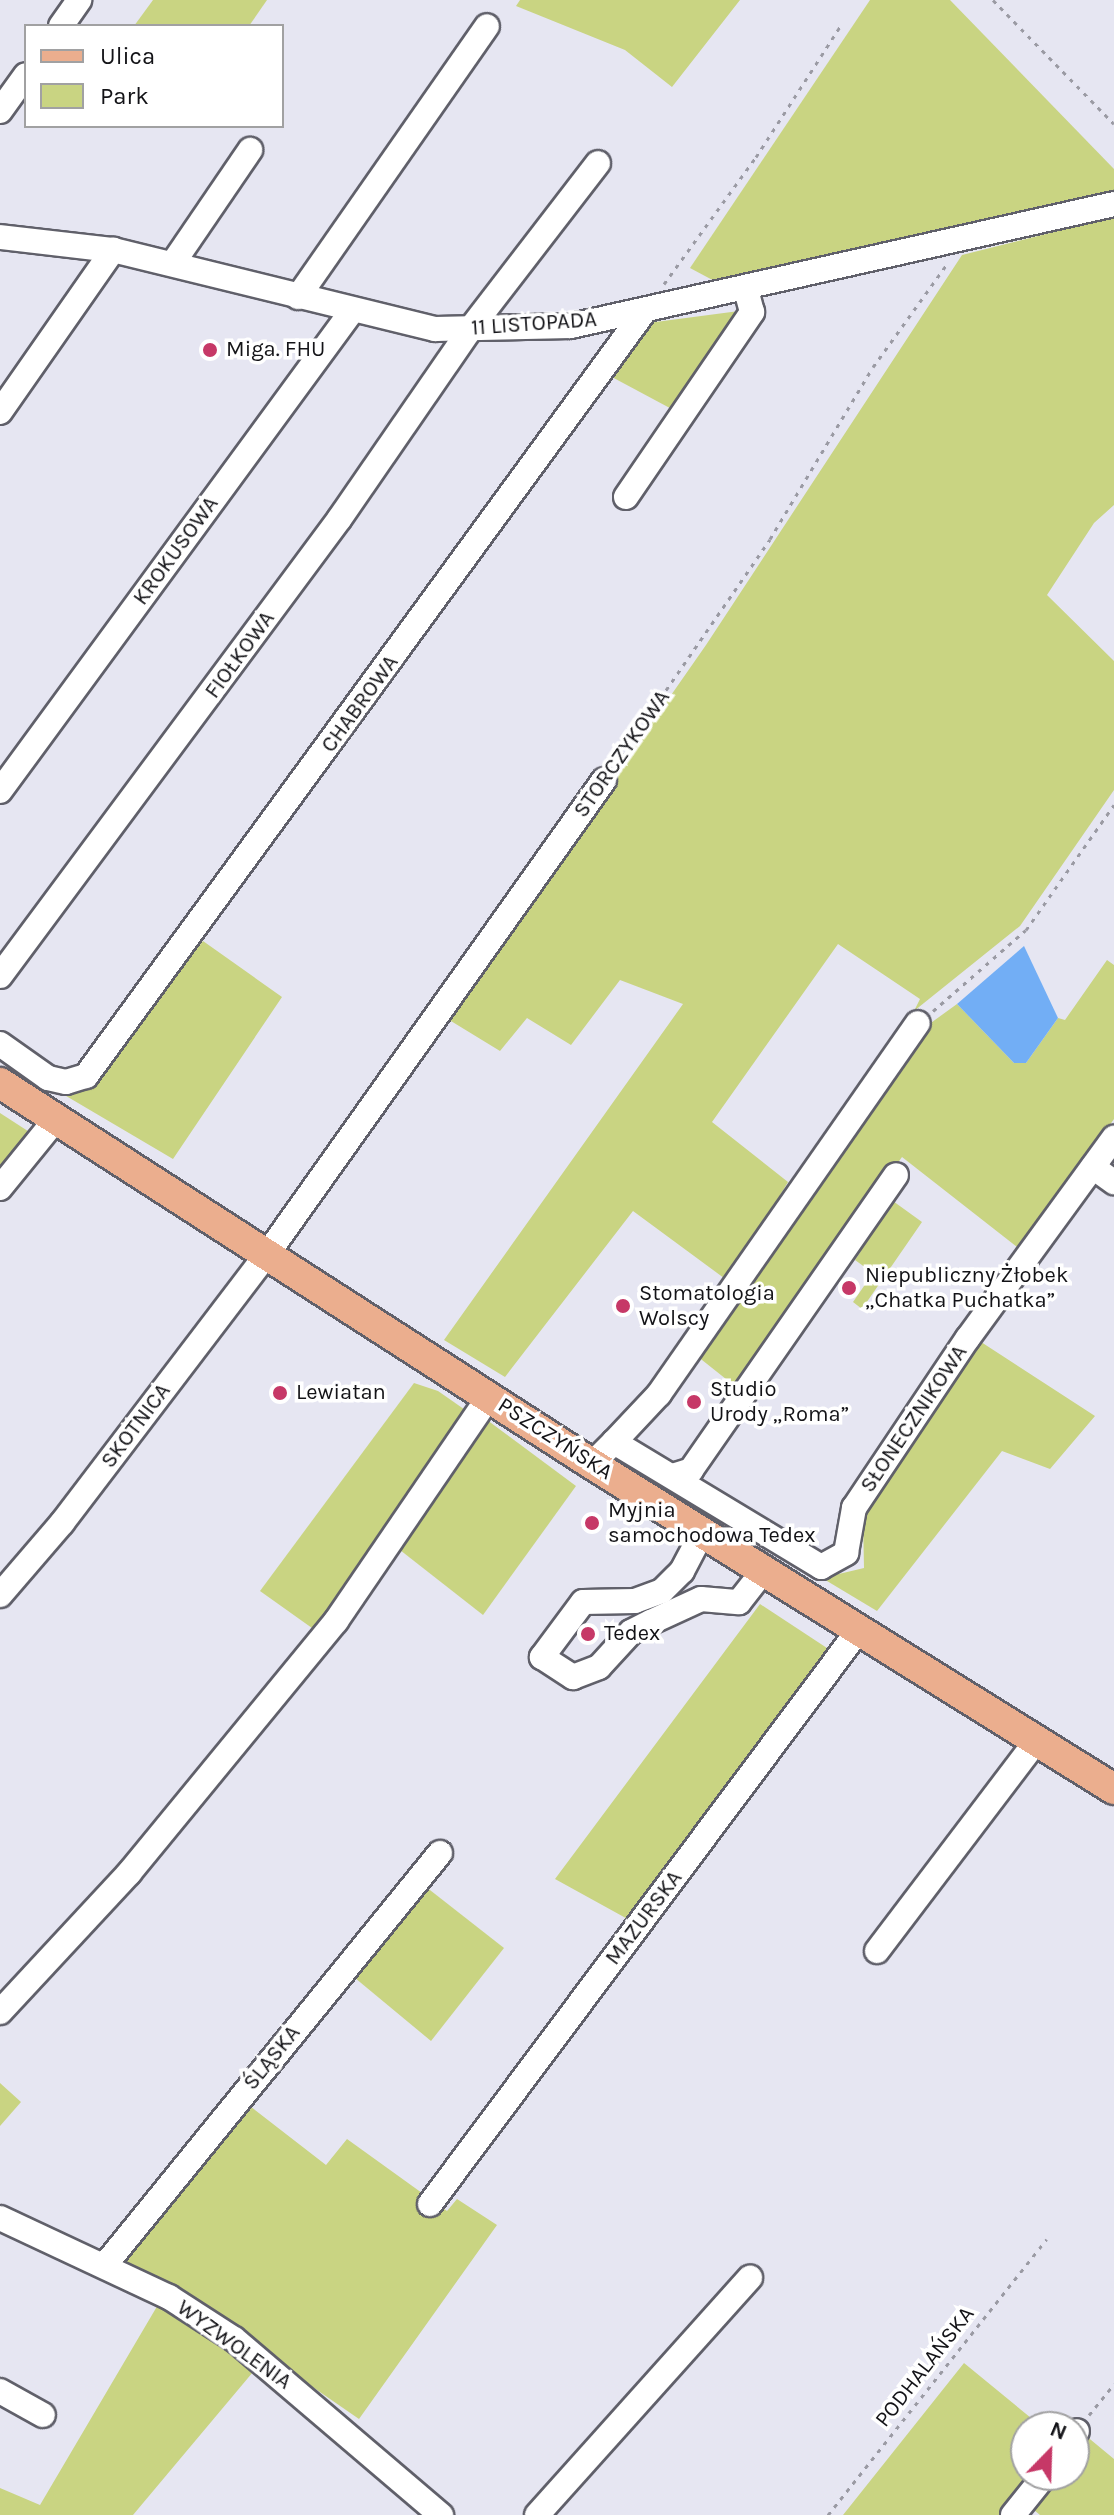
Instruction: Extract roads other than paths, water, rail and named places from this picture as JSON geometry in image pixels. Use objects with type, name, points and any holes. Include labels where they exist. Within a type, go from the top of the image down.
[{"type":"main road","name":"PSZCZYŃSKA","points":[[0,1083],[592,1464],[1114,1789]]},
{"type":"street","points":[[62,24],[79,0]]},
{"type":"street","points":[[298,297],[487,26]]},
{"type":"street","points":[[0,111],[24,78]]},
{"type":"street","points":[[173,263],[250,150]]},
{"type":"street","name":"FIOŁKOWA","points":[[0,976],[340,518],[471,328],[598,163]]},
{"type":"street","name":"11 LISTOPADA","points":[[0,237],[113,250],[435,329],[571,326],[643,313],[1114,204]]},
{"type":"street","points":[[0,412],[113,250]]},
{"type":"street","points":[[626,497],[752,312],[746,289]]},
{"type":"street","name":"KROKUSOWA","points":[[0,791],[352,311]]},
{"type":"street","name":"CHABROWA","points":[[0,1044],[24,1064],[66,1082],[86,1076],[181,953],[643,313]]},
{"type":"street","name":"STORCZYKOWA","points":[[268,1253],[604,780]]},
{"type":"street","points":[[592,1464],[659,1394],[918,1023]]},
{"type":"street","points":[[0,1188],[56,1119]]},
{"type":"street","name":"SŁONECZNIKOWA","points":[[614,1442],[676,1475],[821,1567],[846,1553],[854,1508],[968,1338],[1114,1138]]},
{"type":"street","points":[[1093,1167],[1114,1182]]},
{"type":"street","points":[[676,1475],[691,1470],[896,1175]]},
{"type":"street","name":"SKOTNICA","points":[[0,1595],[62,1523],[268,1253]]},
{"type":"street","points":[[0,2012],[129,1873],[336,1621],[489,1397]]},
{"type":"street","points":[[702,1533],[682,1571],[662,1591],[635,1601],[583,1602],[542,1657],[573,1677],[599,1667],[631,1632],[701,1599],[739,1602],[763,1571]]},
{"type":"street","points":[[682,1571],[701,1599]]},
{"type":"street","name":"MAZURSKA","points":[[430,2204],[858,1631]]},
{"type":"street","points":[[877,1951],[1037,1740]]},
{"type":"street","name":"ŚLĄSKA","points":[[105,2265],[440,1853]]},
{"type":"street","name":"WYZWOLENIA","points":[[0,2218],[105,2265],[234,2339],[441,2515]]},
{"type":"street","points":[[537,2515],[750,2278]]},
{"type":"street","points":[[0,2391],[43,2415]]},
{"type":"street","points":[[1013,2515],[1032,2491]]},
{"type":"water","points":[[1024,946],[1058,1018],[1026,1063],[1014,1063],[957,1004]]},
{"type":"place","name":"Miga. FHU","points":[[210,350]]},
{"type":"place","name":"Niepubliczny Żłobek „Chatka Puchatka”","points":[[849,1288]]},
{"type":"place","name":"Stomatologia Wolscy","points":[[623,1306]]},
{"type":"place","name":"Lewiatan","points":[[280,1393]]},
{"type":"place","name":"Studio Urody „Roma”","points":[[694,1402]]},
{"type":"place","name":"Myjnia samochodowa Tedex","points":[[592,1523]]},
{"type":"place","name":"Tedex","points":[[588,1634]]}]
